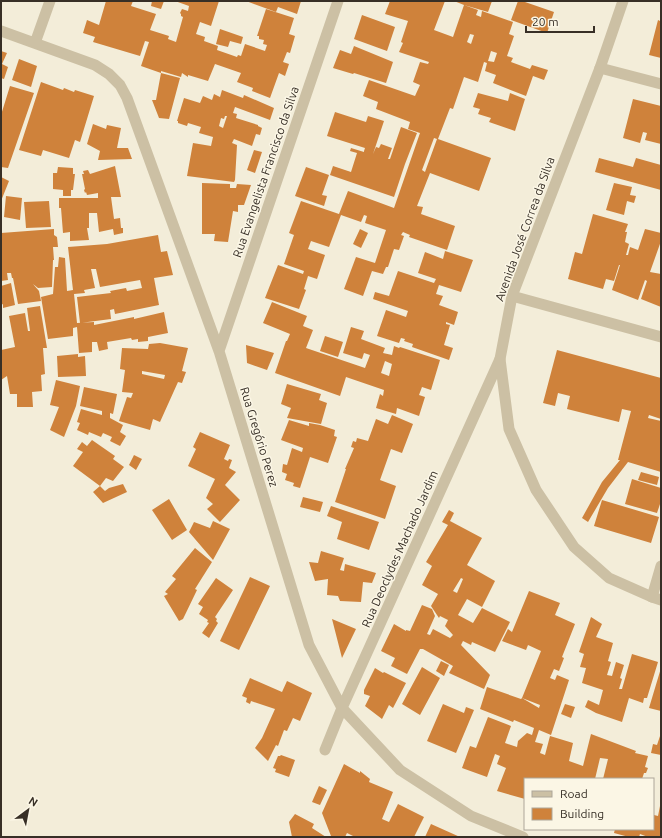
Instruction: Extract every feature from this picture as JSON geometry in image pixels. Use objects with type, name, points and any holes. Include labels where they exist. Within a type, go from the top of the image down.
[{"type":"street","points":[[35,43],[50,1]]},
{"type":"street","name":"Rua Evangelista Francisco da Silva","points":[[219,351],[338,1]]},
{"type":"street","name":"Avenida José Correa da Silva","points":[[623,1],[600,68],[512,296],[500,359],[509,429],[536,490],[574,547],[609,578],[656,598]]},
{"type":"street","name":"Rua Gregório Perez","points":[[1,31],[95,64],[109,74],[120,86],[127,98],[219,351],[309,644],[342,708],[400,770],[471,816],[523,837]]},
{"type":"street","points":[[600,68],[661,84]]},
{"type":"street","points":[[512,296],[661,337]]},
{"type":"street","name":"Rua Deoclydes Machado Jardim","points":[[325,750],[342,708],[500,359]]},
{"type":"street","points":[[656,598],[661,566]]},
{"type":"building","points":[[106,1],[133,1],[131,6],[156,14],[150,30],[169,36],[168,39],[176,42],[183,17],[180,13],[182,9],[188,11],[189,6],[175,1],[219,1],[211,26],[200,22],[196,34],[205,37],[204,41],[218,46],[217,50],[237,57],[238,55],[241,56],[245,44],[265,51],[267,45],[263,44],[264,40],[259,39],[259,36],[257,36],[266,9],[294,18],[289,34],[295,36],[290,53],[287,52],[283,62],[289,64],[285,76],[279,73],[270,98],[252,91],[253,88],[237,82],[241,73],[215,64],[208,81],[188,75],[188,77],[182,73],[181,77],[161,71],[161,73],[141,66],[149,42],[145,41],[140,56],[93,42],[95,37],[83,33],[87,20],[99,25]]},
{"type":"building","points":[[152,1],[164,1],[161,9],[151,6]]},
{"type":"building","points":[[246,1],[301,1],[297,14],[278,7],[276,12]]},
{"type":"building","points":[[390,1],[445,1],[434,30],[453,37],[464,5],[478,10],[476,15],[481,17],[482,11],[513,22],[509,34],[514,36],[507,56],[513,58],[511,62],[530,69],[532,65],[548,70],[544,80],[533,76],[526,96],[493,83],[496,75],[485,71],[487,63],[484,62],[478,82],[464,77],[453,109],[450,108],[438,139],[491,158],[479,191],[430,173],[417,206],[423,207],[421,214],[455,226],[447,250],[409,237],[410,235],[403,232],[401,235],[404,236],[399,250],[394,249],[388,267],[386,267],[383,274],[372,271],[363,296],[344,289],[356,257],[375,263],[386,230],[365,223],[367,216],[364,215],[361,222],[341,215],[329,247],[311,241],[308,249],[325,255],[317,279],[308,276],[304,289],[306,290],[299,309],[265,298],[278,265],[303,274],[304,271],[284,264],[294,235],[289,233],[301,201],[339,214],[348,191],[394,208],[420,133],[408,129],[410,122],[376,109],[378,102],[363,96],[369,80],[415,96],[420,85],[413,82],[420,62],[428,64],[429,62],[399,52],[403,43],[401,42],[408,21],[385,14]],"holes":[[[470,34],[474,35],[471,44],[467,42]],[[491,51],[497,53],[494,62],[488,61]],[[434,138],[437,139],[425,172],[422,170]]]},
{"type":"building","points":[[454,1],[492,1],[488,12],[464,5]]},
{"type":"building","points":[[518,1],[554,12],[547,33],[511,20]]},
{"type":"building","points":[[362,15],[395,27],[387,51],[354,39]]},
{"type":"building","points":[[661,18],[661,58],[649,55],[658,20],[660,21]]},
{"type":"building","points":[[220,29],[243,37],[241,44],[230,41],[228,47],[216,44]]},
{"type":"building","points":[[354,46],[393,62],[386,83],[333,68],[340,50],[351,54]]},
{"type":"building","points":[[1,51],[7,53],[2,64],[8,67],[4,79],[1,78]]},
{"type":"building","points":[[19,59],[37,66],[31,87],[12,80]]},
{"type":"building","points":[[161,73],[180,78],[169,119],[159,118],[152,100],[156,100]]},
{"type":"building","points":[[41,82],[63,90],[64,88],[74,92],[75,90],[94,96],[80,142],[75,140],[69,158],[43,150],[41,156],[19,150]]},
{"type":"building","points":[[10,86],[34,93],[8,168],[1,167],[1,115]]},
{"type":"building","points":[[222,90],[243,98],[244,95],[274,108],[270,120],[235,107],[233,113],[237,114],[236,118],[258,125],[262,128],[260,135],[256,134],[252,146],[234,139],[232,143],[237,145],[234,182],[187,176],[193,143],[211,146],[213,137],[199,133],[201,127],[188,123],[187,126],[178,123],[177,121],[184,98],[200,103],[203,96],[212,100],[214,94],[220,97]],"holes":[[[225,116],[227,116],[223,128],[219,126],[221,118],[224,119]]]},
{"type":"building","points":[[478,93],[508,101],[510,93],[525,99],[515,131],[489,122],[491,118],[478,114],[480,109],[473,107]]},
{"type":"building","points":[[633,99],[661,106],[661,144],[645,140],[647,133],[643,132],[640,143],[623,138]]},
{"type":"building","points":[[335,112],[366,122],[368,116],[384,121],[373,154],[376,147],[379,148],[381,144],[392,148],[388,159],[390,159],[401,127],[417,133],[394,197],[330,175],[333,166],[351,172],[357,153],[350,151],[351,148],[364,152],[365,148],[327,136]]},
{"type":"building","points":[[93,124],[106,129],[107,125],[121,128],[117,148],[128,148],[132,159],[98,160],[100,151],[87,144]]},
{"type":"building","points":[[254,150],[262,152],[255,173],[247,170]]},
{"type":"building","points":[[599,158],[633,167],[636,158],[661,165],[661,190],[595,172]]},
{"type":"building","points":[[115,166],[121,197],[111,197],[114,219],[120,218],[123,233],[114,235],[113,229],[99,232],[97,213],[89,213],[89,228],[87,228],[89,240],[70,241],[70,232],[63,233],[59,198],[98,198],[98,193],[87,195],[86,192],[85,193],[82,174],[84,174],[83,171],[88,170],[90,174]]},
{"type":"building","points":[[58,167],[73,168],[73,174],[75,174],[71,196],[63,196],[63,190],[53,189],[53,173],[57,173]]},
{"type":"building","points":[[306,167],[329,175],[322,195],[327,196],[324,206],[295,196]]},
{"type":"building","points":[[1,177],[9,181],[1,201]]},
{"type":"building","points":[[202,183],[230,184],[230,188],[236,188],[237,184],[251,185],[244,205],[238,205],[238,212],[233,211],[228,242],[214,241],[215,234],[202,234]]},
{"type":"building","points":[[614,183],[632,187],[630,195],[636,196],[634,203],[627,201],[624,215],[606,210]]},
{"type":"building","points":[[6,196],[22,198],[20,220],[4,217]]},
{"type":"building","points":[[49,201],[51,227],[26,228],[24,202]]},
{"type":"building","points":[[593,214],[628,224],[625,232],[627,232],[625,242],[629,244],[626,255],[628,255],[630,247],[638,250],[645,229],[661,233],[661,241],[650,272],[661,274],[661,307],[641,299],[647,281],[645,280],[638,300],[612,290],[620,265],[614,281],[606,279],[603,289],[568,279],[575,252],[582,254]]},
{"type":"building","points":[[54,229],[54,235],[57,237],[58,247],[53,247],[54,260],[52,287],[38,288],[33,284],[39,291],[41,301],[18,304],[11,273],[7,273],[8,280],[1,281],[1,233]]},
{"type":"building","points":[[360,229],[368,233],[361,248],[353,244]]},
{"type":"building","points":[[158,235],[161,252],[167,251],[173,275],[154,278],[159,305],[115,314],[114,309],[110,310],[111,319],[83,323],[94,322],[94,325],[134,317],[134,319],[164,312],[168,333],[148,337],[148,341],[138,342],[138,339],[132,340],[131,338],[107,342],[108,349],[99,351],[97,342],[92,342],[92,352],[79,353],[77,327],[73,328],[73,336],[48,339],[41,297],[53,294],[55,267],[58,267],[59,257],[65,258],[67,291],[73,290],[68,247],[107,244]],"holes":[[[91,269],[96,269],[100,287],[140,280],[142,288],[127,291],[126,288],[110,291],[111,293],[77,297],[80,323],[77,323],[74,294],[85,293],[84,290],[95,288]]]},
{"type":"building","points":[[445,251],[473,260],[461,292],[439,285],[436,294],[443,296],[439,305],[458,312],[454,325],[446,322],[446,324],[450,325],[444,345],[453,348],[449,360],[412,347],[413,344],[404,341],[405,339],[401,338],[399,343],[377,336],[386,310],[406,317],[408,311],[373,299],[375,292],[389,296],[398,271],[434,283],[436,279],[418,273],[425,252],[443,259]]},
{"type":"building","points":[[11,283],[15,305],[3,308],[3,304],[1,305],[1,286]]},
{"type":"building","points":[[272,302],[307,316],[303,326],[313,330],[306,348],[365,368],[370,355],[364,353],[362,359],[343,353],[351,327],[364,331],[361,339],[385,348],[383,353],[392,355],[394,346],[440,360],[431,390],[422,387],[419,395],[425,397],[419,416],[397,408],[396,414],[376,408],[380,394],[383,396],[384,390],[346,377],[340,396],[275,373],[286,341],[290,334],[263,323]],"holes":[[[385,361],[392,364],[389,376],[381,373]]]},
{"type":"building","points":[[40,306],[47,348],[43,348],[45,374],[41,375],[42,391],[32,392],[33,407],[17,407],[17,394],[10,394],[7,376],[1,380],[1,350],[15,347],[9,316],[25,313],[28,331],[30,331],[27,308]]},
{"type":"building","points":[[325,336],[343,342],[338,357],[320,351]]},
{"type":"building","points":[[160,343],[188,348],[182,371],[186,372],[182,383],[178,382],[160,422],[153,419],[150,430],[119,421],[127,397],[131,398],[133,393],[122,392],[125,370],[120,369],[122,348],[148,349],[149,344]],"holes":[[[142,371],[165,375],[164,379],[142,374]]]},
{"type":"building","points":[[246,345],[274,353],[267,370],[247,363]]},
{"type":"building","points":[[557,350],[661,378],[661,419],[649,415],[648,418],[661,421],[661,472],[628,462],[608,488],[588,522],[582,518],[602,482],[620,460],[618,460],[631,411],[622,409],[619,422],[567,409],[570,396],[558,393],[555,406],[543,403]]},
{"type":"building","points":[[78,354],[78,357],[85,356],[86,376],[58,377],[57,356]]},
{"type":"building","points":[[56,380],[80,386],[76,406],[64,437],[50,430],[59,407],[50,405]]},
{"type":"building","points":[[287,384],[321,394],[319,400],[327,403],[321,424],[287,418],[291,408],[281,404]]},
{"type":"building","points":[[84,387],[117,394],[113,414],[110,413],[110,418],[123,425],[120,432],[126,436],[120,446],[110,441],[112,437],[103,433],[101,437],[89,432],[88,435],[77,430],[80,423],[77,422],[81,409],[102,415],[102,411],[80,406]]},
{"type":"building","points":[[392,415],[413,424],[402,453],[391,449],[380,480],[396,486],[385,519],[335,502],[345,469],[354,448],[351,447],[353,441],[356,442],[357,438],[368,441],[376,419],[388,424]]},
{"type":"building","points":[[289,420],[309,426],[309,423],[320,425],[335,430],[334,436],[337,437],[328,463],[310,457],[300,488],[293,486],[294,483],[285,480],[287,474],[282,472],[283,464],[287,465],[292,448],[302,452],[303,448],[281,440]]},
{"type":"building","points":[[200,432],[230,445],[224,459],[228,461],[229,459],[232,460],[229,468],[236,472],[225,485],[240,500],[220,522],[207,509],[213,504],[206,498],[215,479],[188,466],[196,449],[193,447]]},
{"type":"building","points":[[92,440],[115,456],[113,459],[124,467],[113,481],[106,478],[100,486],[73,466],[83,452],[77,449],[82,442],[87,446]]},
{"type":"building","points":[[134,455],[142,459],[136,470],[129,465]]},
{"type":"building","points":[[641,472],[659,477],[657,485],[638,480]]},
{"type":"building","points":[[632,479],[661,488],[661,501],[657,513],[625,504]]},
{"type":"building","points":[[123,484],[127,492],[103,503],[93,492],[100,486],[105,491],[109,488]]},
{"type":"building","points":[[303,497],[323,502],[320,512],[300,507]]},
{"type":"building","points":[[169,499],[187,530],[172,540],[152,510]]},
{"type":"building","points":[[602,500],[659,517],[651,543],[594,526]]},
{"type":"building","points":[[331,506],[379,522],[369,550],[337,539],[342,522],[327,516]]},
{"type":"building","points":[[449,510],[454,513],[450,521],[482,538],[467,565],[495,581],[482,607],[467,599],[458,615],[473,623],[482,608],[510,622],[495,652],[472,642],[471,645],[463,641],[461,645],[490,675],[484,689],[449,673],[453,666],[423,649],[420,649],[407,674],[391,666],[395,658],[381,651],[394,624],[406,631],[410,631],[422,605],[432,609],[435,616],[427,634],[430,635],[433,629],[450,638],[453,635],[445,626],[448,620],[440,616],[439,618],[431,606],[438,594],[422,585],[432,566],[426,562],[448,525],[442,522]],"holes":[[[461,578],[463,579],[457,593],[453,591]]]},
{"type":"building","points":[[213,521],[230,529],[213,560],[189,532],[194,522],[210,528]]},
{"type":"building","points":[[195,548],[212,562],[195,589],[197,590],[183,619],[179,621],[164,596],[168,594],[165,592],[176,579],[172,576]]},
{"type":"building","points":[[321,551],[344,558],[340,570],[344,571],[345,564],[376,573],[372,583],[363,582],[361,602],[340,601],[338,596],[327,595],[328,579],[315,581],[309,562],[318,563]]},
{"type":"building","points":[[250,577],[270,586],[239,650],[220,641]]},
{"type":"building","points":[[216,578],[233,590],[215,617],[218,623],[209,638],[202,633],[209,623],[207,622],[208,620],[199,614],[203,607],[198,604]]},
{"type":"building","points":[[529,591],[560,603],[555,615],[575,624],[562,657],[564,658],[559,671],[554,669],[550,678],[555,680],[557,675],[569,680],[551,735],[539,730],[535,742],[543,744],[540,753],[545,755],[550,736],[573,743],[569,761],[583,766],[591,734],[636,751],[635,753],[648,756],[645,767],[648,768],[646,773],[644,773],[642,778],[603,778],[608,759],[600,758],[595,778],[524,778],[524,799],[497,791],[506,768],[497,764],[500,756],[495,754],[487,777],[462,768],[470,746],[476,748],[488,717],[511,726],[505,743],[517,747],[518,741],[527,733],[532,735],[534,728],[514,720],[513,722],[480,709],[487,687],[521,699],[541,651],[528,645],[526,650],[502,641],[508,629],[512,632]],"holes":[[[522,698],[540,705],[539,708]]]},
{"type":"building","points":[[591,617],[602,624],[596,637],[613,643],[608,661],[611,662],[607,675],[612,676],[616,662],[624,665],[620,678],[622,679],[619,689],[622,689],[632,654],[658,662],[647,698],[644,698],[643,703],[629,698],[622,722],[596,713],[585,707],[588,700],[599,705],[603,690],[582,683],[586,668],[580,667],[584,654],[579,652]]},
{"type":"building","points":[[332,619],[356,629],[342,658]]},
{"type":"building","points":[[441,661],[449,665],[444,676],[436,671]]},
{"type":"building","points":[[422,667],[440,678],[420,715],[402,704]]},
{"type":"building","points":[[375,668],[406,683],[393,708],[389,705],[382,719],[365,706],[370,696],[364,694],[364,690]]},
{"type":"building","points":[[661,668],[661,711],[649,708]]},
{"type":"building","points":[[250,678],[282,692],[287,681],[312,693],[300,721],[293,718],[287,731],[284,730],[278,746],[276,745],[268,761],[255,748],[262,738],[275,709],[251,701],[250,704],[246,702],[247,698],[242,696]]},
{"type":"building","points":[[443,704],[464,713],[466,707],[474,710],[456,753],[427,741]]},
{"type":"building","points":[[565,704],[575,707],[571,718],[561,714]]},
{"type":"building","points":[[661,733],[661,755],[651,753],[653,744],[657,745]]},
{"type":"building","points":[[281,755],[295,760],[289,777],[275,772],[276,769],[273,768],[278,756]]},
{"type":"building","points":[[344,764],[360,773],[360,771],[370,779],[369,782],[393,792],[382,819],[389,822],[398,804],[424,817],[414,837],[355,837],[347,833],[345,837],[330,837],[331,836],[322,813]]},
{"type":"building","points":[[319,786],[327,790],[320,805],[312,802]]},
{"type":"building","points":[[660,806],[661,837],[648,837],[640,834],[639,837],[629,837],[614,833],[615,830],[654,830],[654,815],[658,816]]},
{"type":"building","points":[[295,814],[314,824],[312,828],[326,837],[292,837],[289,822]]},
{"type":"building","points":[[431,824],[460,837],[425,837]]}]
